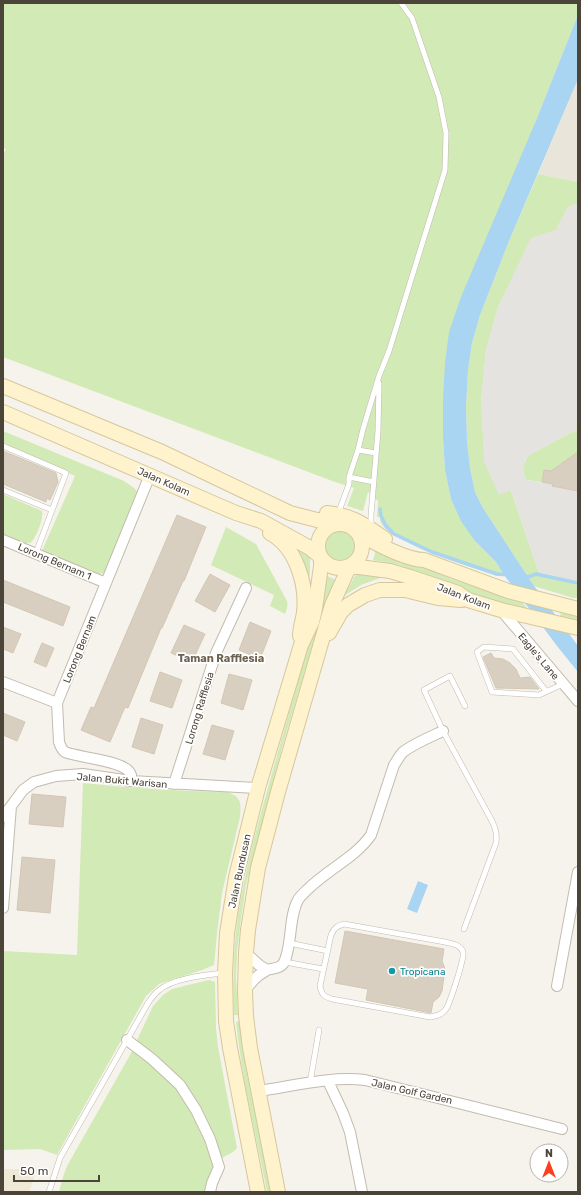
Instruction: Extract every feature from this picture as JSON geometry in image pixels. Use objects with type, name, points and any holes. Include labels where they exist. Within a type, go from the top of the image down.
[{"type":"main road","points":[[3,386],[162,452],[249,494],[274,504],[338,519],[356,530],[365,532],[362,541],[362,553],[359,559],[349,567],[342,568],[330,566],[318,552],[319,539],[326,529],[338,519]]},
{"type":"main road","name":"Jalan Kolam","points":[[3,412],[236,513],[261,521],[310,548],[321,557]]},
{"type":"main road","points":[[236,513],[281,541],[296,564],[304,596],[304,612],[300,634],[301,645]]},
{"type":"main road","name":"Jalan Kolam","points":[[365,532],[406,557],[416,560],[424,560],[508,591],[578,609]]},
{"type":"main road","name":"Jalan Bundusan","points":[[258,1192],[226,1021],[225,973],[227,933],[235,885],[258,788],[301,645],[312,622],[321,566],[321,557]]},
{"type":"main road","name":"Jalan Kolam","points":[[349,567],[359,567],[390,572],[410,577],[458,593],[468,600],[501,610],[573,627]]},
{"type":"main road","name":"Jalan Bundusan","points":[[278,1192],[250,1048],[246,1016],[245,991],[248,930],[258,868],[278,792],[316,656],[332,605],[349,567]]},
{"type":"main road","points":[[316,656],[341,612],[348,605],[365,595],[380,590],[405,590],[438,598],[468,600]]},
{"type":"street","name":"Lorong Bernam","points":[[131,781],[131,774],[127,769],[97,758],[64,751],[59,742],[57,703],[150,475]]},
{"type":"street","name":"Lorong Bernam 1","points":[[3,540],[106,583]]},
{"type":"street","name":"Lorong Rafflesia","points":[[174,784],[216,653],[246,588]]},
{"type":"street","name":"Eagle's Lane","points":[[501,610],[578,701]]},
{"type":"street","points":[[3,682],[57,703]]},
{"type":"street","points":[[245,991],[258,976],[267,970],[275,969],[285,962],[294,910],[298,900],[315,883],[354,853],[371,835],[394,765],[402,753],[443,731]]},
{"type":"street","name":"Jalan Bukit Warisan","points":[[3,817],[24,790],[34,782],[56,776],[83,774],[131,781],[258,788]]},
{"type":"street","points":[[3,908],[11,806]]},
{"type":"street","points":[[557,986],[578,872]]},
{"type":"street","points":[[246,953],[259,966],[267,970]]},
{"type":"street","points":[[127,1040],[152,1059],[180,1086],[196,1110],[210,1140],[219,1167],[210,1192]]},
{"type":"street","name":"Jalan Golf Garden","points":[[259,1091],[328,1081],[353,1079],[365,1080],[562,1130]]},
{"type":"street","points":[[328,1081],[347,1123],[353,1144],[362,1192]]},
{"type":"lane","points":[[338,519],[379,376],[389,351],[445,170],[446,134],[439,97],[412,18],[401,3]]},
{"type":"lane","points":[[365,532],[370,515],[374,482],[378,431],[379,376]]},
{"type":"lane","points":[[3,446],[66,473],[36,553]]},
{"type":"lane","points":[[358,450],[376,453]]},
{"type":"lane","points":[[349,477],[374,482]]},
{"type":"lane","points":[[3,490],[52,510]]},
{"type":"lane","points":[[546,691],[513,649],[484,647],[477,652],[492,692],[539,695],[563,684]]},
{"type":"lane","points":[[464,929],[496,843],[497,835],[492,821],[443,731],[424,690],[450,676],[465,706]]},
{"type":"lane","points":[[344,924],[457,945],[461,948],[464,954],[446,1009],[439,1016],[430,1017],[332,999],[324,996],[320,986],[323,969],[333,930],[337,926],[344,924]]},
{"type":"lane","points":[[289,942],[328,951]]},
{"type":"lane","points":[[285,962],[323,969]]},
{"type":"lane","points":[[49,1192],[60,1158],[148,1003],[158,990],[171,983],[201,976],[225,973]]},
{"type":"lane","points":[[310,1083],[319,1030]]},
{"type":"shaded area","points":[[578,79],[578,182],[538,174]]},
{"type":"shaded area","points":[[578,203],[578,429],[529,455],[525,460],[523,472],[526,480],[553,484],[553,486],[578,491],[578,581],[539,573],[511,490],[499,495],[484,462],[481,402],[486,351],[498,307],[531,238],[556,230],[568,207]]},
{"type":"shaded area","points":[[3,1169],[37,1169],[29,1192],[3,1192]]},
{"type":"green space","points":[[3,3],[578,3],[578,15],[535,123],[443,399],[445,470],[451,499],[475,541],[496,562],[504,575],[497,576],[453,561],[400,539],[388,531],[381,523],[380,517],[377,517],[378,501],[368,492],[363,511],[347,506],[354,488],[3,357],[3,156],[6,149],[3,148]]},
{"type":"green space","points":[[538,174],[578,182],[578,203],[568,207],[556,230],[531,239],[498,307],[486,351],[481,402],[539,573],[578,581],[578,598],[573,598],[534,586],[483,508],[475,492],[470,468],[467,441],[466,406],[468,370],[472,343],[480,315],[509,241]]},
{"type":"green space","points":[[578,429],[578,452],[555,472],[544,470],[542,482],[526,480],[523,467],[529,455]]},
{"type":"green space","points":[[3,431],[124,481],[134,488],[142,497],[107,573],[97,574],[42,551],[75,476],[3,444]]},
{"type":"green space","points":[[3,494],[42,511],[42,518],[39,528],[35,537],[30,543],[24,543],[3,534]]},
{"type":"green space","points":[[226,527],[256,544],[287,601],[285,614],[270,606],[274,595],[211,565]]},
{"type":"green space","points":[[339,529],[351,534],[356,546],[351,558],[339,563],[327,558],[322,546],[327,534]]},
{"type":"green space","points":[[293,543],[310,556],[310,577]]},
{"type":"green space","points":[[377,546],[451,579],[521,601],[528,609],[490,600],[400,565],[373,560]]},
{"type":"green space","points":[[323,574],[336,580],[324,607],[283,744],[246,885],[237,952],[236,977],[238,1015],[234,1015],[234,953],[244,881],[261,812],[320,605]]},
{"type":"green space","points":[[356,574],[383,577],[361,585],[344,596]]},
{"type":"green space","points":[[561,612],[578,616],[578,621],[560,617]]},
{"type":"green space","points":[[83,783],[155,789],[227,792],[238,798],[240,801],[240,817],[222,893],[214,965],[159,984],[146,996],[57,1155],[40,1149],[3,1150],[3,951],[77,955]]},
{"type":"green space","points":[[209,980],[215,982],[218,1047],[237,1148],[232,1153],[218,1161],[212,1169],[208,1178],[205,1192],[59,1192],[67,1166],[130,1055],[153,1006],[163,995],[172,989]]},
{"type":"green space","points":[[239,1021],[248,1079],[271,1192],[267,1192],[246,1086],[236,1022]]},
{"type":"water","points":[[578,15],[578,79],[509,241],[480,315],[472,343],[468,370],[466,406],[467,441],[470,468],[475,492],[483,508],[532,583],[578,646],[578,672],[504,575],[496,562],[475,541],[461,521],[451,499],[445,470],[443,399],[445,363],[449,332],[461,297],[535,123]]},
{"type":"water","points":[[418,881],[428,885],[417,913],[407,909]]},
{"type":"building","points":[[3,451],[56,473],[58,482],[50,500],[47,498],[46,502],[3,484]]},
{"type":"building","points":[[578,452],[578,491],[552,486],[553,484],[542,482],[544,470],[551,471]]},
{"type":"building","points":[[177,515],[206,527],[184,581],[161,628],[128,708],[125,707],[110,742],[81,730],[91,707],[94,708]]},
{"type":"building","points":[[210,574],[230,585],[215,612],[195,601]]},
{"type":"building","points":[[3,580],[70,607],[63,626],[3,602]]},
{"type":"building","points":[[250,622],[271,631],[260,659],[239,650]]},
{"type":"building","points":[[184,625],[205,634],[192,662],[171,653]]},
{"type":"building","points":[[3,627],[21,634],[13,653],[3,649]]},
{"type":"building","points":[[42,643],[54,648],[46,667],[34,662]]},
{"type":"building","points":[[491,653],[494,658],[503,659],[510,663],[516,669],[520,678],[530,677],[539,689],[496,688],[483,657]]},
{"type":"building","points":[[160,672],[182,680],[172,708],[150,701]]},
{"type":"building","points":[[229,674],[252,680],[243,710],[221,703]]},
{"type":"building","points":[[3,713],[25,722],[17,741],[3,735]]},
{"type":"building","points":[[141,718],[163,725],[154,754],[132,747]]},
{"type":"building","points":[[212,725],[234,731],[225,760],[203,754]]},
{"type":"building","points":[[32,794],[66,797],[63,827],[29,824]]},
{"type":"building","points":[[22,857],[55,860],[50,913],[17,910]]},
{"type":"building","name":"Tropicana","points":[[345,931],[444,949],[442,961],[445,969],[442,991],[439,997],[433,1002],[431,1013],[366,1000],[368,989],[335,983]]},
{"type":"waterway","points":[[380,509],[381,516],[386,526],[394,534],[432,552],[497,574],[509,575]]},
{"type":"waterway","points":[[525,576],[528,577],[536,574],[578,583]]},
{"type":"place","name":"Tropicana","points":[[392,971]]},
{"type":"district","name":"Taman Rafflesia","points":[[221,658]]}]
